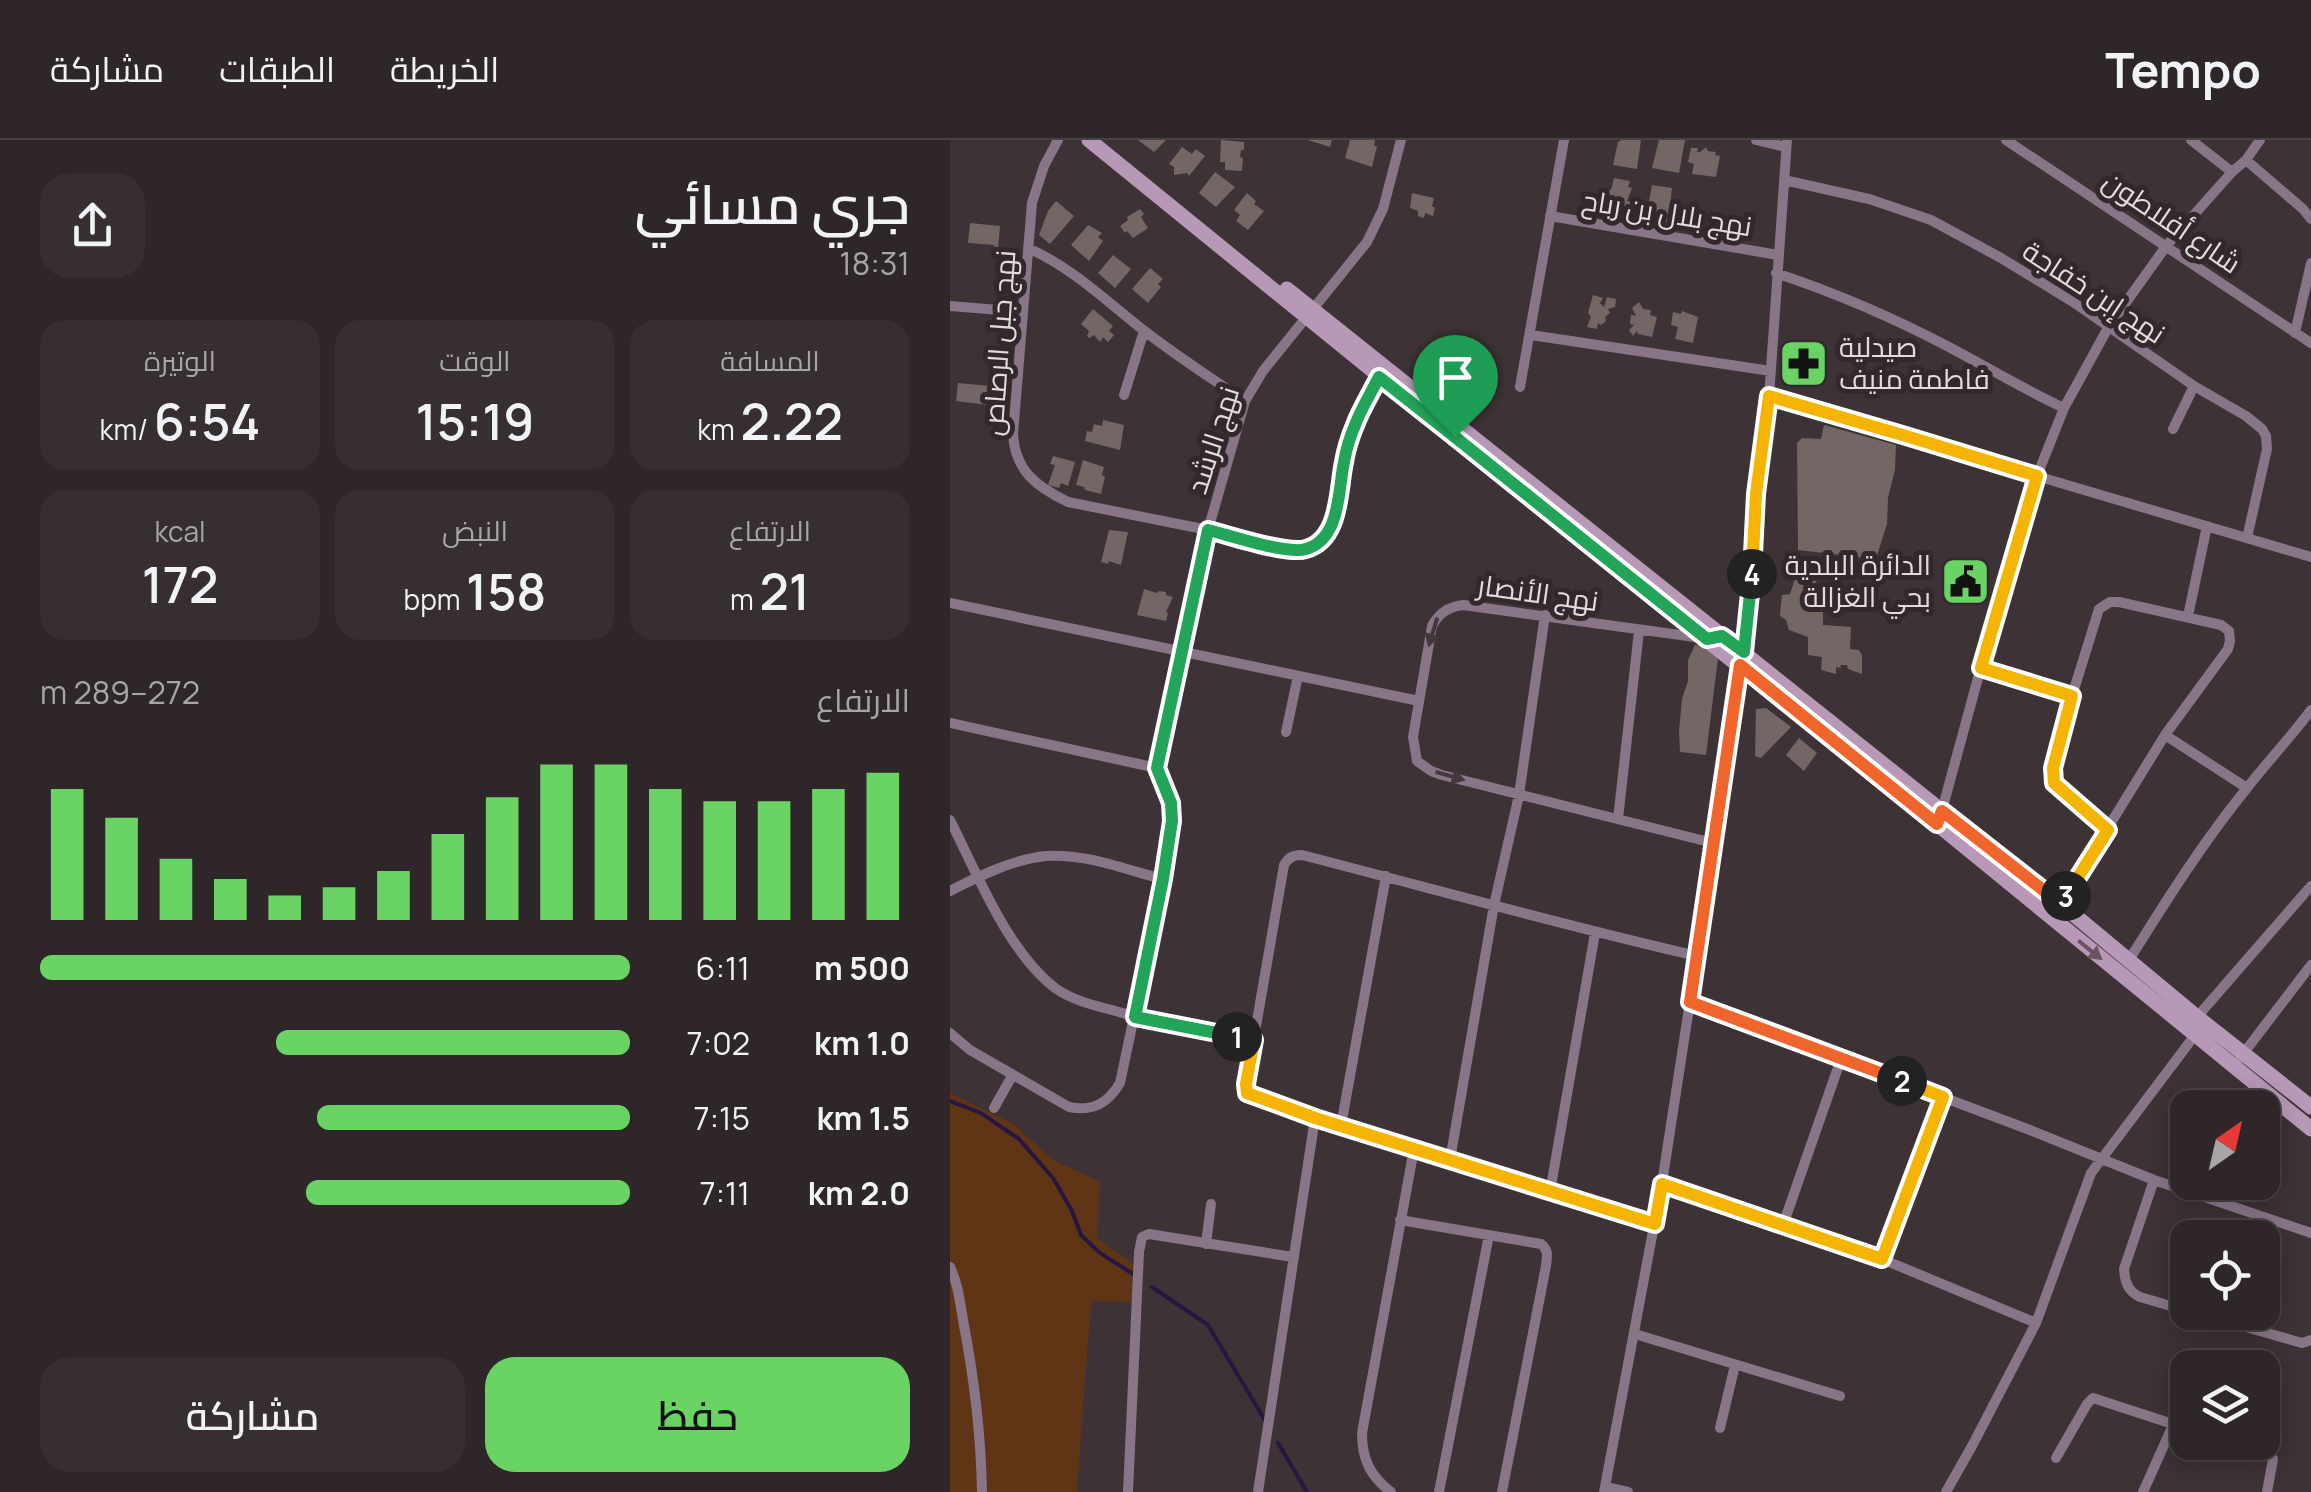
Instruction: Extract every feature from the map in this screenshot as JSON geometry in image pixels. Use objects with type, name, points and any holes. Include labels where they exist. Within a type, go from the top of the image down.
[{"type":"street","name":"نهج جبل الرصاص","points":[[1058,140],[1044,166],[1032,203],[1013,434],[1019,463],[1048,492],[1068,502],[1284,549],[1306,549],[1332,526],[1355,425],[1382,372]]},
{"type":"street","points":[[1089,140],[1940,818],[2311,1130]]},
{"type":"street","points":[[1104,140],[1309,314]]},
{"type":"street","name":"نهج الرشد","points":[[1157,768],[1208,530],[1245,402],[1263,371],[1367,242],[1384,210],[1401,140]]},
{"type":"street","points":[[1520,386],[1564,140]]},
{"type":"street","points":[[1628,1492],[1605,1490],[1662,1184],[1753,567],[1786,143],[1756,140]]},
{"type":"street","name":"شارع أفلاطون","points":[[2006,140],[2311,343]]},
{"type":"street","points":[[2191,140],[2232,172]]},
{"type":"street","points":[[1940,818],[2037,476],[2064,408],[2109,326],[2167,245],[2260,140]]},
{"type":"street","points":[[2246,160],[2311,219]]},
{"type":"street","name":"نهج إبن خفاجة","points":[[1784,180],[1869,199],[1931,220],[2015,266],[2258,425],[2266,436],[2267,448],[2247,538]]},
{"type":"street","name":"نهج بلال بن رباح","points":[[1550,216],[1778,255]]},
{"type":"street","points":[[1028,248],[1054,260],[1144,331],[1245,402]]},
{"type":"street","points":[[2295,333],[2311,262]]},
{"type":"street","points":[[1776,273],[1884,314],[2064,408]]},
{"type":"street","points":[[950,306],[1023,312]]},
{"type":"street","points":[[1124,395],[1144,331]]},
{"type":"street","points":[[1531,336],[1771,371]]},
{"type":"street","points":[[2173,429],[2194,386]]},
{"type":"street","points":[[1769,396],[2311,556]]},
{"type":"street","points":[[2188,616],[2207,526]]},
{"type":"street","points":[[2061,904],[2108,830],[2165,735],[2228,649],[2229,631],[2221,624],[2119,602],[2104,604],[2099,609],[2053,768],[2054,783],[2108,830]]},
{"type":"street","points":[[950,603],[1419,701],[1413,737],[1416,761],[1432,771],[1712,843]]},
{"type":"street","name":"نهج الأنصار","points":[[1419,701],[1432,626],[1436,617],[1452,606],[1715,637]]},
{"type":"street","points":[[1450,1160],[1494,905],[1518,794],[1545,616]]},
{"type":"street","points":[[1618,819],[1639,631]]},
{"type":"street","points":[[1981,668],[2072,696]]},
{"type":"street","points":[[1286,732],[1298,676]]},
{"type":"street","points":[[2129,960],[2198,854],[2311,710]]},
{"type":"street","points":[[950,724],[1157,768],[1171,803],[1172,821],[1135,1017],[1120,1083],[1114,1093],[1101,1105],[1082,1110],[1069,1107],[970,1050],[950,1033]]},
{"type":"street","points":[[2165,735],[2247,788]]},
{"type":"street","points":[[1940,818],[2061,904],[2311,1108]]},
{"type":"street","points":[[950,820],[1016,946],[1034,970],[1068,996],[1135,1017],[1254,1040]]},
{"type":"street","points":[[1655,1224],[1315,1118],[1247,1093],[1246,1084],[1284,865],[1294,855],[1698,956]]},
{"type":"street","points":[[950,891],[979,876],[1044,856],[1097,862],[1163,879]]},
{"type":"street","points":[[1341,1126],[1386,876]]},
{"type":"street","points":[[2197,1017],[2311,886]]},
{"type":"street","points":[[1550,1192],[1595,933]]},
{"type":"street","points":[[2233,1066],[2311,966]]},
{"type":"street","points":[[1690,1002],[2154,1180],[2311,1233]]},
{"type":"street","points":[[1946,1492],[2036,1323],[2085,1186],[2101,1158],[2195,1035]]},
{"type":"street","points":[[1783,1224],[1841,1059]]},
{"type":"street","points":[[994,1108],[1012,1076]]},
{"type":"street","points":[[1882,1259],[1943,1097]]},
{"type":"street","points":[[1258,1492],[1315,1118]]},
{"type":"street","points":[[1391,1492],[1366,1464],[1362,1433],[1414,1150]]},
{"type":"street","points":[[2154,1180],[2124,1280],[2134,1294],[2170,1306]]},
{"type":"street","points":[[1662,1184],[1882,1259],[2036,1323]]},
{"type":"street","points":[[1206,1244],[1211,1204]]},
{"type":"street","points":[[1400,1220],[1546,1248],[1548,1254],[1502,1492]]},
{"type":"street","points":[[1128,1492],[1142,1238],[1149,1234],[1294,1258]]},
{"type":"street","points":[[1439,1492],[1489,1235]]},
{"type":"street","points":[[950,1268],[956,1280],[970,1357],[982,1492]]},
{"type":"street","points":[[2253,1330],[2302,1344],[2311,1340]]},
{"type":"street","points":[[1635,1334],[1840,1396]]},
{"type":"street","points":[[1720,1428],[1735,1365]]},
{"type":"street","points":[[2056,1458],[2093,1398],[2170,1424]]},
{"type":"street","points":[[2143,1492],[2170,1430]]},
{"type":"street","points":[[2266,1492],[2274,1460]]},
{"type":"shaded area","points":[[950,1093],[1014,1124],[1052,1159],[1100,1182],[1097,1238],[1135,1265],[1132,1302],[1091,1301],[1077,1492],[950,1492]]},
{"type":"building","points":[[1138,140],[1166,140],[1154,152]]},
{"type":"building","points":[[1221,140],[1244,142],[1242,171],[1225,170],[1225,162],[1220,162]]},
{"type":"building","points":[[1308,140],[1332,140],[1330,147]]},
{"type":"building","points":[[1350,140],[1375,140],[1372,167],[1345,158]]},
{"type":"building","points":[[1641,140],[1637,169],[1613,165],[1618,142]]},
{"type":"building","points":[[1659,140],[1685,140],[1679,173],[1652,168]]},
{"type":"building","points":[[1182,147],[1192,154],[1196,149],[1205,156],[1189,176],[1174,175],[1174,167],[1169,164]]},
{"type":"building","points":[[1706,147],[1720,156],[1716,177],[1692,174],[1694,164],[1688,162],[1691,148],[1700,152]]},
{"type":"building","points":[[1215,172],[1235,187],[1216,207],[1199,193]]},
{"type":"building","points":[[1614,178],[1630,181],[1628,215],[1613,213],[1614,206],[1607,201]]},
{"type":"building","points":[[1652,185],[1672,188],[1668,223],[1652,221],[1653,216],[1647,212]]},
{"type":"building","points":[[1247,193],[1264,211],[1248,230],[1236,221],[1240,215],[1234,210]]},
{"type":"building","points":[[1412,193],[1434,198],[1433,216],[1418,216],[1418,211],[1410,208]]},
{"type":"building","points":[[1056,201],[1074,216],[1050,244],[1039,235]]},
{"type":"building","points":[[1140,209],[1148,228],[1133,238],[1120,226]]},
{"type":"building","points":[[970,223],[1000,226],[998,250],[994,245],[968,243]]},
{"type":"building","points":[[1088,225],[1102,233],[1098,237],[1103,241],[1089,261],[1071,245]]},
{"type":"building","points":[[1113,255],[1131,269],[1115,288],[1098,273]]},
{"type":"building","points":[[1150,268],[1163,279],[1148,303],[1132,289]]},
{"type":"building","points":[[1593,295],[1603,298],[1600,303],[1604,307],[1607,297],[1616,299],[1615,307],[1608,309],[1606,321],[1598,323],[1597,329],[1587,327]]},
{"type":"building","points":[[1639,302],[1657,317],[1652,337],[1637,331],[1633,336],[1629,330],[1634,325],[1630,324],[1631,315],[1636,316],[1632,308]]},
{"type":"building","points":[[1093,309],[1113,326],[1109,331],[1114,335],[1108,342],[1103,337],[1100,342],[1094,335],[1089,338],[1089,331],[1081,324]]},
{"type":"building","points":[[1673,312],[1698,317],[1693,343],[1675,339],[1678,327],[1671,325]]},
{"type":"building","points":[[958,383],[990,386],[987,405],[956,401]]},
{"type":"building","points":[[1103,420],[1124,425],[1120,450],[1085,441],[1087,431],[1092,432],[1094,424],[1102,426]]},
{"type":"building","points":[[1824,425],[1896,445],[1887,524],[1876,559],[1798,550],[1797,443],[1802,438],[1821,439]]},
{"type":"building","points":[[1053,456],[1075,462],[1068,486],[1048,485],[1055,465],[1050,464]]},
{"type":"building","points":[[1083,460],[1104,467],[1101,494],[1076,485]]},
{"type":"building","points":[[1109,530],[1128,532],[1121,565],[1101,562]]},
{"type":"building","name":"الدائرة البلدية بحي الغزالة","points":[[1952,558],[1988,570],[1979,602],[1943,592]]},
{"type":"building","points":[[1795,579],[1816,581],[1814,597],[1823,605],[1823,625],[1851,627],[1850,649],[1859,650],[1862,655],[1862,674],[1847,665],[1836,667],[1836,674],[1821,670],[1822,657],[1808,655],[1808,637],[1789,630],[1780,616],[1782,595],[1790,594]]},
{"type":"building","points":[[1144,589],[1173,597],[1166,621],[1137,615]]},
{"type":"building","points":[[1695,645],[1709,645],[1718,658],[1706,755],[1680,752],[1682,699],[1688,681],[1688,660]]},
{"type":"building","points":[[1766,708],[1791,727],[1761,758],[1755,756],[1756,709]]},
{"type":"building","points":[[1799,738],[1817,753],[1804,771],[1786,755]]},
{"type":"waterway","points":[[950,1101],[981,1113],[1019,1139],[1053,1178],[1081,1235],[1133,1274]]},
{"type":"waterway","points":[[1152,1287],[1208,1325],[1266,1422]]},
{"type":"waterway","points":[[1278,1443],[1307,1492]]},
{"type":"place","name":"صيدلية فاطمة منيف","points":[[1804,363]]},
{"type":"place","name":"الدائرة البلدية بحي الغزالة","points":[[1966,581]]},
{"type":"route","points":[[1379,377],[1455,437],[1707,639],[1722,636],[1744,652],[1756,494],[1769,396],[2037,476],[1981,668],[2072,696],[2053,768],[2054,783],[2108,830],[2061,904],[1942,811],[1937,824],[1740,665],[1690,1002],[1943,1097],[1882,1259],[1662,1184],[1655,1224],[1315,1118],[1247,1093],[1254,1040],[1135,1017],[1172,821],[1171,803],[1157,768],[1208,530],[1284,549],[1306,549],[1320,540],[1332,526],[1355,425],[1379,377]]}]
